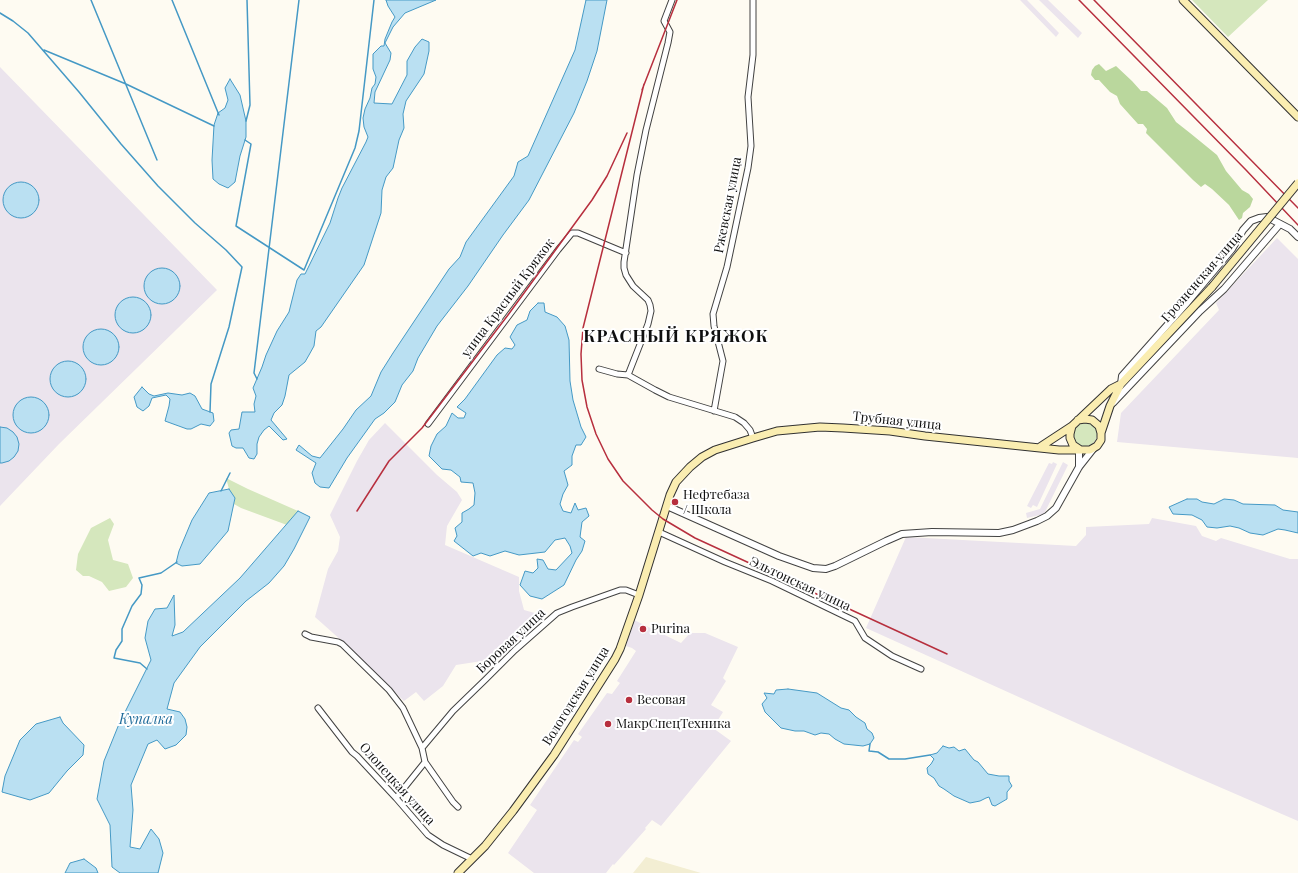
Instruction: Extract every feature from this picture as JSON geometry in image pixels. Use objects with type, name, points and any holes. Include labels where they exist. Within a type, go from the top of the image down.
[{"type":"main road","points":[[1183,0],[1298,117]]},
{"type":"main road","name":"Грозненская улица","points":[[1121,384],[1212,287],[1298,183]]},
{"type":"main road","points":[[1072,426],[1070,438],[1073,445],[1079,449],[1086,450],[1094,448],[1099,443],[1110,406],[1121,384]]},
{"type":"main road","points":[[1040,448],[1072,426],[1111,389],[1121,384]]},
{"type":"main road","points":[[1078,420],[1084,418],[1092,420],[1099,426],[1101,433]]},
{"type":"main road","name":"Трубная улица","points":[[667,506],[676,482],[702,457],[715,450],[777,431],[820,427],[843,428],[1059,450],[1079,449]]},
{"type":"main road","name":"Вологодская улица","points":[[458,873],[499,829],[554,755],[601,682],[620,649],[667,506]]},
{"type":"street","points":[[628,375],[648,324],[651,311],[648,300],[633,286],[626,275],[624,268],[646,130],[670,32],[664,21],[672,0]]},
{"type":"street","name":"Ржевская улица","points":[[714,410],[723,361],[714,326],[713,314],[727,267],[748,168],[751,146],[748,97],[753,55],[753,0]]},
{"type":"street","points":[[1121,384],[1122,376],[1186,304],[1232,249],[1243,230],[1251,222],[1259,218],[1267,217],[1290,229],[1298,237]]},
{"type":"street","points":[[1110,406],[1200,311],[1224,289],[1280,224]]},
{"type":"street","name":"улица Красный Кряжок","points":[[428,424],[572,233],[578,233],[626,253]]},
{"type":"street","points":[[599,369],[617,374],[628,375],[669,397],[739,419],[750,430],[753,438]]},
{"type":"street","name":"Эльтонская улица","points":[[667,506],[779,556],[813,568],[826,569],[902,534],[932,532],[999,533],[1013,530],[1037,521],[1048,516],[1056,508],[1079,467],[1094,448]]},
{"type":"street","points":[[1079,449],[1079,467]]},
{"type":"street","name":"Эльтонская улица","points":[[659,532],[725,562],[772,581],[855,621],[865,638],[892,656],[921,669]]},
{"type":"street","name":"Боровая улица","points":[[422,748],[453,711],[480,684],[515,650],[557,614],[572,607],[620,590],[626,590],[639,595]]},
{"type":"street","points":[[305,634],[311,637],[342,644],[389,690],[403,708],[422,748],[425,762],[458,807]]},
{"type":"street","name":"Олонецкая улица","points":[[318,708],[352,752],[396,798],[428,835],[443,845],[472,859]]},
{"type":"street","points":[[396,798],[425,762]]},
{"type":"shaded area","points":[[1020,0],[1027,0],[1059,33],[1056,37]]},
{"type":"shaded area","points":[[1039,0],[1048,0],[1082,33],[1078,38]]},
{"type":"shaded area","points":[[0,67],[217,290],[59,444],[0,506]]},
{"type":"shaded area","points":[[1277,238],[1298,259],[1298,458],[1117,442],[1121,413],[1219,310],[1216,303]]},
{"type":"shaded area","points":[[385,423],[437,475],[457,492],[462,500],[447,526],[445,545],[519,577],[519,591],[524,610],[542,615],[495,659],[456,665],[443,686],[424,701],[416,692],[404,701],[315,617],[328,569],[338,551],[340,537],[330,515],[369,440]]},
{"type":"shaded area","points":[[1053,462],[1057,464],[1037,507],[1033,505],[1031,508],[1027,506],[1049,463],[1052,464]]},
{"type":"shaded area","points":[[1063,462],[1068,465],[1044,514],[1027,518],[1026,513],[1040,509]]},
{"type":"shaded area","points":[[1152,518],[1196,526],[1202,536],[1216,541],[1221,538],[1290,559],[1298,559],[1298,821],[1187,773],[866,628],[906,537],[1076,546],[1086,535],[1086,527],[1149,524]]},
{"type":"shaded area","points":[[634,620],[681,643],[690,633],[705,633],[738,647],[723,678],[726,681],[711,705],[723,712],[713,728],[731,741],[661,826],[652,820],[645,828],[646,829],[606,873],[534,873],[508,853],[537,810],[530,805],[574,740],[578,742],[582,737],[578,734],[607,693],[612,694],[620,683],[617,681],[636,651],[626,646]]},
{"type":"shaded area","points":[[646,857],[701,873],[633,873]]},
{"type":"green space","points":[[1192,0],[1268,0],[1228,37]]},
{"type":"green space","points":[[1099,64],[1106,71],[1116,66],[1141,91],[1147,91],[1167,108],[1176,122],[1217,155],[1226,171],[1242,190],[1249,194],[1253,199],[1250,207],[1243,213],[1242,218],[1239,220],[1229,205],[1212,189],[1205,184],[1201,187],[1193,180],[1146,133],[1147,129],[1143,124],[1138,124],[1120,104],[1117,96],[1110,92],[1099,80],[1095,80],[1091,75],[1092,70]]},
{"type":"green space","points":[[1085,422],[1093,426],[1097,434],[1093,442],[1085,446],[1077,442],[1073,434],[1077,426]]},
{"type":"green space","points":[[226,478],[298,511],[287,525],[241,508],[234,504],[235,498],[229,489]]},
{"type":"green space","points":[[110,518],[114,524],[108,540],[113,560],[128,564],[133,578],[126,587],[109,591],[102,582],[89,576],[83,576],[76,570],[78,554],[91,528]]},
{"type":"water","points":[[386,0],[436,0],[405,13],[393,27],[385,43],[391,53],[390,60],[375,92],[374,103],[392,104],[407,75],[407,61],[415,47],[422,39],[429,42],[429,51],[424,74],[406,101],[403,114],[404,128],[399,140],[393,168],[386,177],[382,190],[381,213],[364,265],[321,327],[316,331],[314,346],[305,362],[289,375],[282,405],[274,413],[271,420],[287,439],[283,440],[269,426],[259,437],[257,454],[254,459],[249,458],[243,448],[236,448],[232,446],[229,433],[231,430],[239,429],[242,412],[255,412],[254,404],[256,396],[253,388],[266,355],[277,331],[289,312],[297,280],[301,274],[305,274],[330,223],[342,188],[368,137],[364,127],[363,118],[372,88],[375,84],[376,77],[373,69],[373,54],[381,46],[384,46],[385,39],[395,17]]},
{"type":"water","points":[[586,0],[607,0],[597,51],[574,113],[529,200],[468,286],[437,326],[418,358],[413,371],[402,385],[395,402],[384,413],[375,419],[347,458],[329,488],[320,487],[315,483],[312,473],[316,463],[296,450],[299,445],[312,456],[320,458],[356,410],[371,396],[381,372],[393,353],[449,269],[460,257],[466,242],[514,176],[518,162],[528,156],[575,50]]},
{"type":"water","points":[[230,79],[240,95],[246,121],[246,137],[240,156],[235,182],[228,188],[219,184],[213,179],[212,160],[214,125],[218,113],[225,108],[228,100],[225,88]]},
{"type":"water","points":[[25,182],[34,187],[38,193],[38,207],[34,213],[25,218],[17,218],[8,213],[4,207],[3,196],[8,187],[14,183]]},
{"type":"water","points":[[166,268],[175,273],[179,279],[179,293],[175,299],[166,304],[158,304],[149,299],[145,293],[144,282],[149,273],[155,269]]},
{"type":"water","points":[[137,297],[146,302],[150,308],[150,322],[146,328],[137,333],[129,333],[120,328],[116,322],[115,311],[120,302],[126,298]]},
{"type":"water","points":[[538,303],[544,303],[545,312],[557,317],[565,326],[569,340],[570,381],[573,400],[581,427],[586,437],[581,445],[576,445],[572,456],[572,465],[564,471],[568,485],[560,504],[563,511],[571,513],[575,503],[578,510],[586,508],[589,516],[582,522],[580,537],[585,541],[582,551],[564,585],[542,599],[530,596],[520,585],[525,571],[533,573],[538,568],[537,559],[543,560],[548,569],[556,570],[572,553],[565,538],[555,540],[545,552],[519,555],[505,551],[490,556],[481,553],[473,556],[454,541],[457,536],[455,528],[462,522],[462,513],[474,505],[475,493],[473,483],[461,482],[460,477],[451,470],[442,469],[429,456],[431,446],[437,434],[446,426],[452,413],[458,418],[464,418],[466,413],[457,407],[465,399],[497,355],[505,348],[512,349],[515,345],[510,337],[517,325],[527,320],[530,311]]},
{"type":"water","points":[[105,329],[114,334],[118,340],[118,354],[114,360],[105,365],[97,365],[88,360],[84,354],[83,343],[88,334],[94,330]]},
{"type":"water","points":[[72,361],[81,366],[85,372],[85,386],[81,392],[72,397],[64,397],[55,392],[51,386],[50,375],[55,366],[61,362]]},
{"type":"water","points":[[142,387],[149,394],[154,396],[168,393],[182,395],[190,393],[195,396],[202,409],[213,413],[214,421],[210,426],[201,424],[191,429],[187,429],[165,421],[170,399],[166,395],[152,398],[149,406],[143,411],[137,407],[134,397]]},
{"type":"water","points":[[35,397],[44,402],[48,408],[48,422],[44,428],[35,433],[27,433],[18,428],[14,422],[13,411],[18,402],[24,398]]},
{"type":"water","points":[[0,427],[7,428],[13,432],[17,437],[19,444],[18,451],[14,457],[9,461],[2,463],[0,463]]},
{"type":"water","points":[[229,489],[235,498],[228,531],[200,564],[182,566],[176,563],[179,551],[192,520],[209,493]]},
{"type":"water","points":[[1187,499],[1197,499],[1202,502],[1214,504],[1224,499],[1234,500],[1243,504],[1275,505],[1283,510],[1298,512],[1298,533],[1278,529],[1263,535],[1250,533],[1230,526],[1217,528],[1207,527],[1202,520],[1192,515],[1173,514],[1169,507]]},
{"type":"water","name":"Купалка","points":[[298,511],[310,517],[284,566],[269,583],[246,601],[200,647],[174,683],[167,709],[180,712],[185,719],[187,727],[186,735],[176,745],[165,749],[157,740],[148,744],[131,785],[133,810],[130,847],[140,849],[151,829],[159,839],[163,853],[158,873],[120,873],[112,867],[110,825],[97,799],[104,761],[119,724],[151,660],[145,638],[148,621],[155,609],[167,608],[174,595],[175,625],[172,636],[183,632],[240,578]]},
{"type":"water","points":[[788,689],[817,693],[841,708],[849,710],[865,723],[867,729],[872,733],[874,738],[870,744],[863,746],[844,744],[829,734],[821,733],[815,735],[804,731],[781,728],[765,712],[762,704],[767,698],[764,693],[774,694],[776,690]]},
{"type":"water","points":[[60,717],[63,723],[84,745],[83,755],[67,771],[49,793],[30,800],[2,792],[5,776],[20,740],[36,724]]},
{"type":"water","points":[[943,746],[949,748],[954,747],[959,751],[965,749],[988,774],[1009,776],[1009,781],[1012,786],[1007,792],[1007,799],[995,806],[992,805],[989,797],[970,803],[954,796],[939,786],[934,778],[928,774],[927,768],[934,759],[930,755],[937,753]]},
{"type":"water","points":[[84,859],[96,868],[98,873],[65,873],[70,863]]},
{"type":"waterway","points":[[91,0],[157,160]]},
{"type":"waterway","points":[[172,0],[219,115]]},
{"type":"waterway","points":[[246,121],[250,105],[247,0]]},
{"type":"waterway","points":[[257,379],[254,373],[299,0]]},
{"type":"waterway","points":[[245,140],[251,144],[236,226],[304,270],[355,148],[359,131],[374,0]]},
{"type":"waterway","points":[[0,13],[28,33],[158,186],[242,267],[229,327],[211,384],[210,412]]},
{"type":"waterway","points":[[44,50],[126,84],[214,126]]},
{"type":"waterway","points":[[221,491],[230,473]]},
{"type":"waterway","points":[[147,669],[140,663],[114,658],[116,650],[122,641],[122,629],[132,606],[141,594],[142,585],[139,578],[161,573],[177,562]]},
{"type":"waterway","points":[[870,744],[869,751],[878,752],[889,759],[905,759],[930,755]]},
{"type":"railway","points":[[642,90],[677,0]]},
{"type":"railway","points":[[1079,0],[1298,225]]},
{"type":"railway","points":[[1094,0],[1298,208]]},
{"type":"railway","points":[[644,84],[583,328],[581,354],[582,380],[587,407],[596,434],[608,459],[623,481],[652,510],[663,519],[695,538],[947,654]]},
{"type":"railway","points":[[357,511],[389,461],[422,428],[508,315],[592,200],[607,176],[627,133]]},
{"type":"place","name":"Нефтебаза / Школа","points":[[675,502]]},
{"type":"place","name":"Purina","points":[[643,629]]},
{"type":"place","name":"Весовая","points":[[629,700]]},
{"type":"place","name":"МакрСпецТехника","points":[[608,724]]},
{"type":"district","name":"КРАСНЫЙ КРЯЖОК","points":[[676,337]]}]
